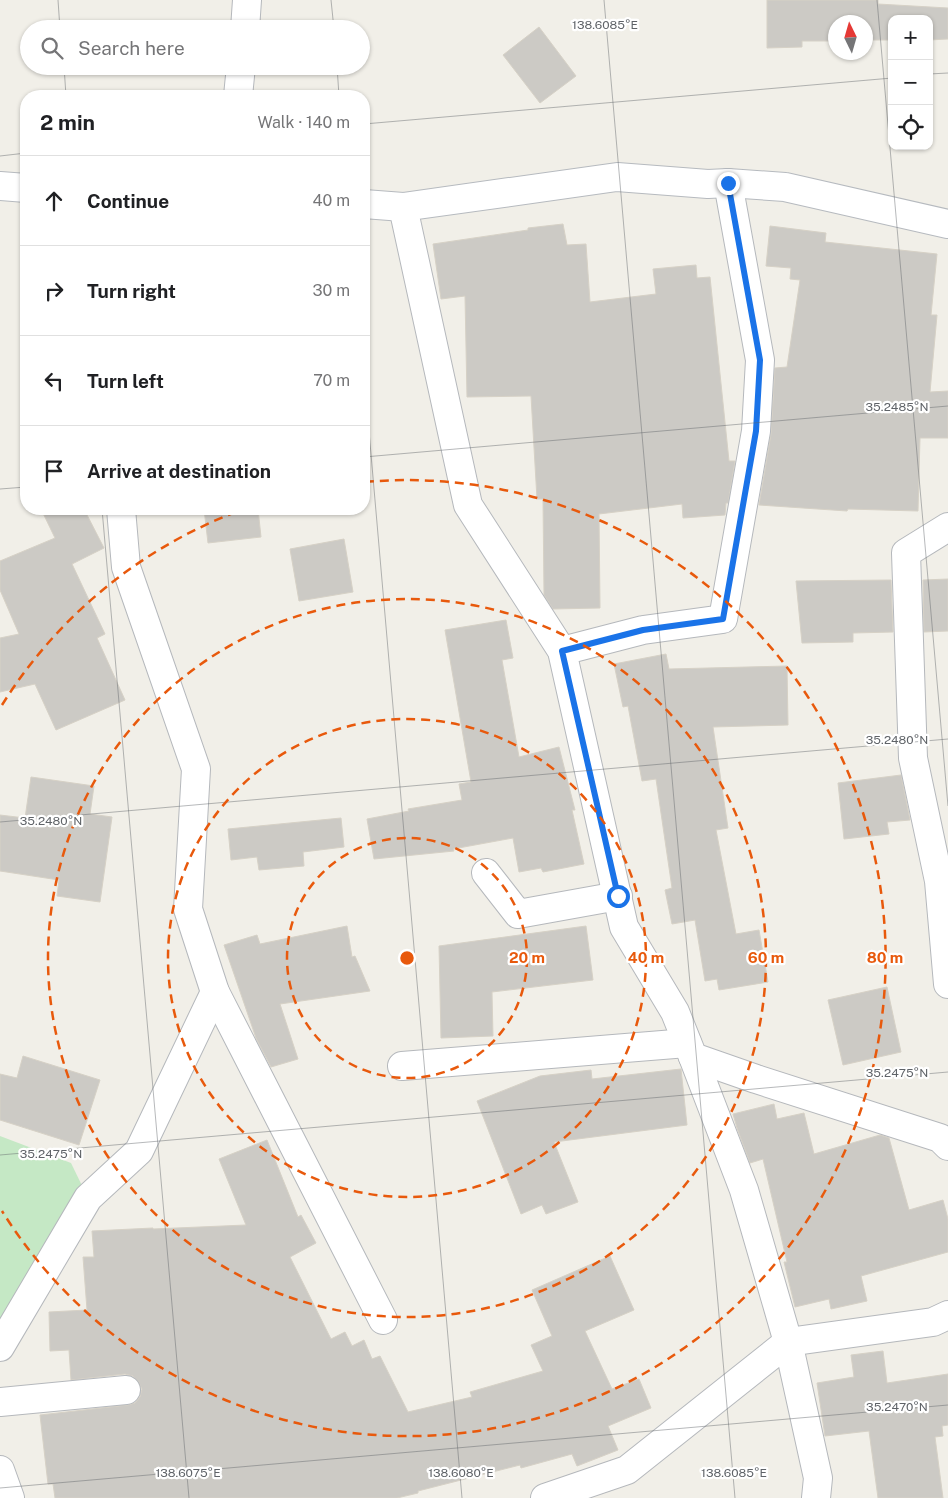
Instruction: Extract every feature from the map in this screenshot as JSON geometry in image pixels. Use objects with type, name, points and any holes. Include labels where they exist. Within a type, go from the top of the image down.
[{"type":"street","points":[[246,20],[248,0]]},
{"type":"street","points":[[239,90],[240,75]]},
{"type":"street","points":[[370,204],[403,207],[617,177],[708,184],[728,183],[785,187],[948,224]]},
{"type":"street","points":[[562,651],[643,630],[723,619],[756,431],[760,360],[728,183]]},
{"type":"street","points":[[0,186],[20,188]]},
{"type":"street","points":[[403,207],[468,505],[562,651],[624,927],[675,1012],[744,1190],[788,1342],[818,1478],[816,1498]]},
{"type":"street","points":[[122,515],[126,567],[196,769],[188,909],[214,992],[383,1320]]},
{"type":"street","points":[[948,527],[906,554],[913,758],[939,881],[948,984]]},
{"type":"street","points":[[486,873],[518,914],[618,896]]},
{"type":"street","points":[[0,1347],[88,1198],[139,1152],[214,992]]},
{"type":"street","points":[[402,1066],[690,1050],[756,1080],[940,1138],[948,1146]]},
{"type":"street","points":[[545,1498],[627,1470],[788,1342],[933,1322],[948,1315]]},
{"type":"street","points":[[0,1402],[126,1390]]},
{"type":"street","points":[[0,1470],[10,1498]]},
{"type":"green space","points":[[0,1136],[71,1163],[88,1198],[0,1350]]},
{"type":"building","points":[[767,0],[878,0],[878,4],[948,8],[948,39],[933,40],[933,15],[888,15],[888,40],[873,40],[873,15],[828,15],[828,41],[802,41],[802,47],[767,48]]},
{"type":"building","points":[[539,27],[576,76],[540,103],[503,55]]},
{"type":"building","points":[[563,224],[567,245],[586,244],[590,302],[656,294],[653,269],[696,265],[697,278],[710,277],[729,461],[735,461],[725,515],[683,518],[682,504],[599,514],[600,608],[553,609],[544,595],[543,499],[537,499],[531,396],[467,397],[465,296],[441,299],[433,244]]},
{"type":"building","points":[[770,226],[826,233],[825,242],[937,254],[931,315],[937,315],[930,392],[948,391],[948,438],[920,438],[918,511],[848,509],[847,511],[759,505],[771,434],[775,368],[787,367],[800,280],[790,279],[791,268],[766,266]]},
{"type":"building","points":[[44,515],[87,515],[104,548],[72,564],[105,634],[97,638],[125,700],[56,730],[35,684],[0,692],[0,638],[19,634],[0,590],[0,561],[55,538]]},
{"type":"building","points":[[205,515],[259,515],[261,537],[208,543]]},
{"type":"building","points":[[344,539],[353,592],[299,601],[290,549]]},
{"type":"building","points":[[948,579],[948,631],[924,632],[923,580]]},
{"type":"building","points":[[891,580],[893,632],[853,633],[853,642],[802,643],[796,581]]},
{"type":"building","points":[[506,620],[513,658],[502,660],[519,757],[559,747],[575,810],[572,810],[584,864],[543,872],[541,868],[519,872],[513,838],[453,849],[454,851],[374,859],[367,819],[409,811],[408,809],[462,800],[459,784],[471,782],[445,630]]},
{"type":"building","points":[[666,654],[669,669],[787,666],[788,725],[713,727],[728,828],[716,830],[736,934],[759,930],[768,982],[719,990],[717,979],[705,981],[695,920],[672,924],[665,890],[672,888],[656,779],[642,781],[628,706],[623,707],[614,664]]},
{"type":"building","points":[[901,775],[910,820],[887,822],[889,834],[844,839],[838,783]]},
{"type":"building","points":[[31,777],[94,786],[90,814],[112,817],[100,902],[57,896],[59,880],[0,871],[0,815],[25,818]]},
{"type":"building","points":[[341,818],[344,847],[303,852],[304,866],[259,870],[257,857],[231,860],[228,829]]},
{"type":"building","points":[[347,926],[352,957],[355,956],[370,991],[280,1004],[298,1059],[271,1067],[256,1038],[224,945],[257,935],[260,944]]},
{"type":"building","points":[[586,926],[593,980],[492,992],[493,1036],[441,1038],[439,946]]},
{"type":"building","points":[[887,987],[901,1052],[843,1065],[828,1000]]},
{"type":"building","points":[[23,1056],[100,1080],[79,1145],[0,1120],[0,1074],[17,1078]]},
{"type":"building","points":[[681,1069],[687,1125],[554,1142],[578,1202],[546,1214],[542,1205],[521,1214],[477,1101],[540,1076],[591,1070],[592,1079]]},
{"type":"building","points":[[774,1104],[777,1119],[804,1113],[814,1154],[880,1135],[889,1138],[909,1210],[943,1200],[948,1219],[948,1252],[861,1276],[867,1301],[831,1309],[829,1299],[795,1307],[784,1262],[787,1262],[763,1159],[750,1163],[733,1114]]},
{"type":"building","points":[[267,1140],[298,1217],[301,1215],[316,1243],[290,1257],[331,1339],[345,1332],[352,1346],[364,1340],[372,1359],[380,1356],[408,1412],[472,1397],[470,1392],[543,1371],[531,1345],[552,1336],[532,1290],[610,1256],[634,1310],[585,1331],[612,1389],[639,1379],[651,1408],[608,1426],[618,1450],[577,1466],[572,1454],[521,1468],[520,1465],[397,1498],[55,1498],[53,1484],[48,1484],[40,1415],[128,1405],[135,1403],[140,1397],[142,1389],[133,1376],[125,1374],[71,1380],[69,1350],[50,1351],[49,1312],[87,1310],[83,1257],[94,1257],[92,1231],[246,1225],[219,1159]]},
{"type":"building","points":[[883,1351],[887,1383],[948,1374],[948,1425],[942,1426],[943,1436],[935,1437],[943,1498],[878,1498],[869,1431],[825,1436],[817,1383],[854,1377],[851,1355]]},
{"type":"route","points":[[618,896],[562,651],[643,630],[723,619],[756,431],[760,360],[728,183]]}]
